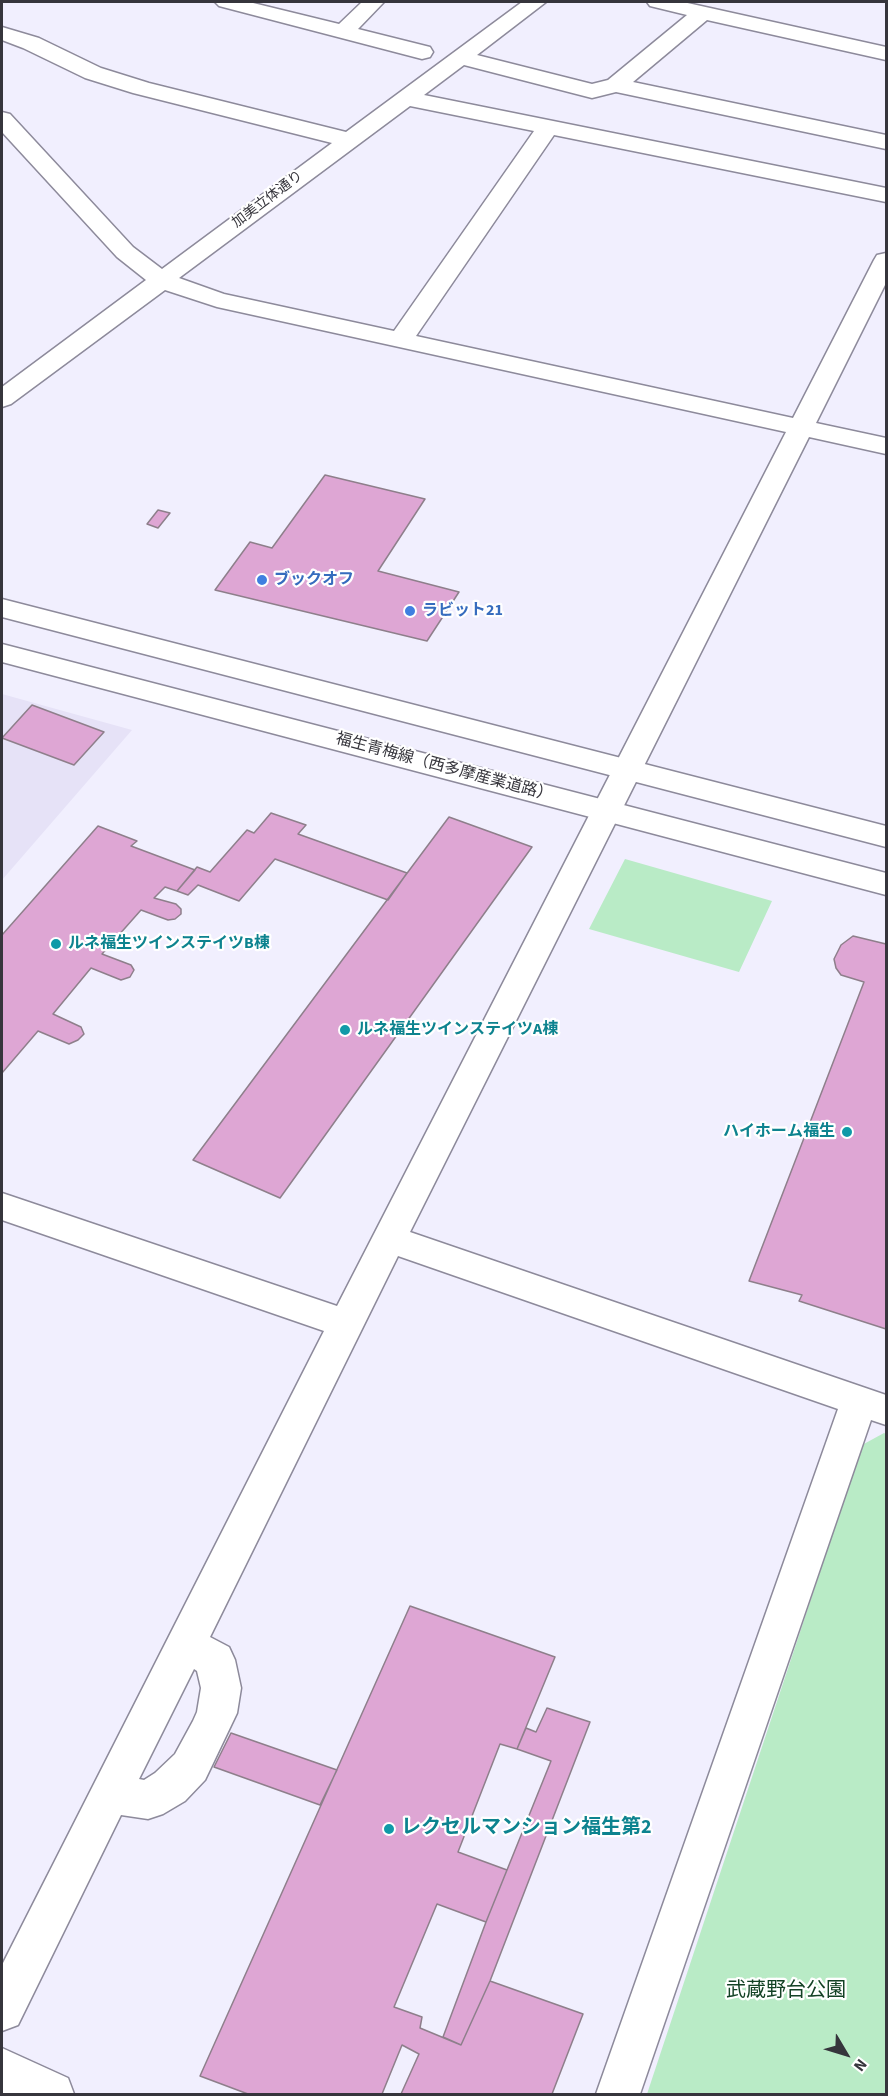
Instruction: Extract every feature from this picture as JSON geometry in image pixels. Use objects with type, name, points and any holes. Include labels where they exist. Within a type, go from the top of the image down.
[{"type":"street","points":[[226,2],[422,52]]},
{"type":"street","points":[[343,32],[374,2]]},
{"type":"street","name":"加美立体通り","points":[[2,399],[535,2]]},
{"type":"street","points":[[657,2],[886,53]]},
{"type":"street","points":[[616,85],[703,12]]},
{"type":"street","points":[[2,33],[32,43],[93,73],[141,88],[349,140]]},
{"type":"street","points":[[461,57],[495,68],[592,91],[616,85],[886,142]]},
{"type":"street","points":[[406,98],[886,195]]},
{"type":"street","points":[[401,339],[548,127]]},
{"type":"street","points":[[5,130],[125,252],[161,280],[216,300],[886,446]]},
{"type":"street","points":[[2,2010],[346,1324],[629,771],[886,260]]},
{"type":"street","points":[[2,608],[886,837]]},
{"type":"street","name":"福生青梅線（西多摩産業道路）","points":[[2,653],[886,884]]},
{"type":"street","points":[[2,1206],[346,1324]]},
{"type":"street","points":[[389,1239],[873,1405],[618,2094]]},
{"type":"street","points":[[110,1794],[148,1800],[170,1787],[190,1767],[207,1734],[217,1713],[221,1688],[215,1660],[185,1643]]},
{"type":"street","points":[[2,2070],[52,2094]]},
{"type":"shaded area","points":[[2,694],[132,730],[2,880]]},
{"type":"green space","points":[[625,859],[772,901],[739,972],[589,929]]},
{"type":"green space","name":"武蔵野台公園","points":[[886,1434],[886,2094],[647,2094],[862,1445]]},
{"type":"building","points":[[325,475],[425,499],[378,571],[459,592],[427,641],[215,590],[250,542],[272,548]]},
{"type":"building","points":[[158,510],[170,513],[158,528],[147,524]]},
{"type":"building","points":[[32,705],[104,732],[74,765],[2,738]]},
{"type":"building","points":[[271,813],[306,825],[298,834],[407,873],[388,900],[275,859],[239,901],[198,885],[188,895],[177,891],[197,867],[210,872],[247,830],[254,833]]},
{"type":"building","name":"ルネ福生ツインステイツA棟","points":[[449,817],[532,847],[280,1198],[193,1160]]},
{"type":"building","name":"ルネ福生ツインステイツB棟","points":[[98,826],[137,841],[131,846],[195,870],[177,891],[165,887],[154,898],[176,904],[181,909],[181,914],[175,919],[168,920],[141,910],[102,954],[131,965],[134,970],[130,977],[121,980],[91,968],[53,1014],[81,1027],[84,1034],[69,1044],[38,1031],[2,1073],[2,935]]},
{"type":"building","name":"ハイホーム福生","points":[[853,936],[886,944],[886,1329],[799,1301],[802,1295],[749,1281],[864,982],[841,975],[836,968],[834,959],[841,945]]},
{"type":"building","name":"レクセルマンション福生第2","points":[[410,1606],[555,1657],[517,1749],[500,1744],[458,1852],[507,1870],[486,1922],[437,1904],[394,2007],[422,2017],[420,2028],[461,2045],[490,1981],[583,2014],[552,2094],[401,2094],[419,2054],[402,2045],[382,2094],[248,2094],[200,2076]]},
{"type":"building","points":[[547,1708],[590,1722],[490,1981],[461,2045],[443,2037],[486,1922],[551,1761],[517,1749],[526,1728],[536,1732]]},
{"type":"building","points":[[231,1733],[337,1770],[320,1805],[214,1767]]},
{"type":"place","name":"ブックオフ","points":[[262,580]]},
{"type":"place","name":"ラビット21","points":[[410,611]]},
{"type":"place","name":"ルネ福生ツインステイツB棟","points":[[56,944]]},
{"type":"place","name":"ルネ福生ツインステイツA棟","points":[[345,1030]]},
{"type":"place","name":"ハイホーム福生","points":[[847,1132]]},
{"type":"place","name":"レクセルマンション福生第2","points":[[389,1829]]}]
